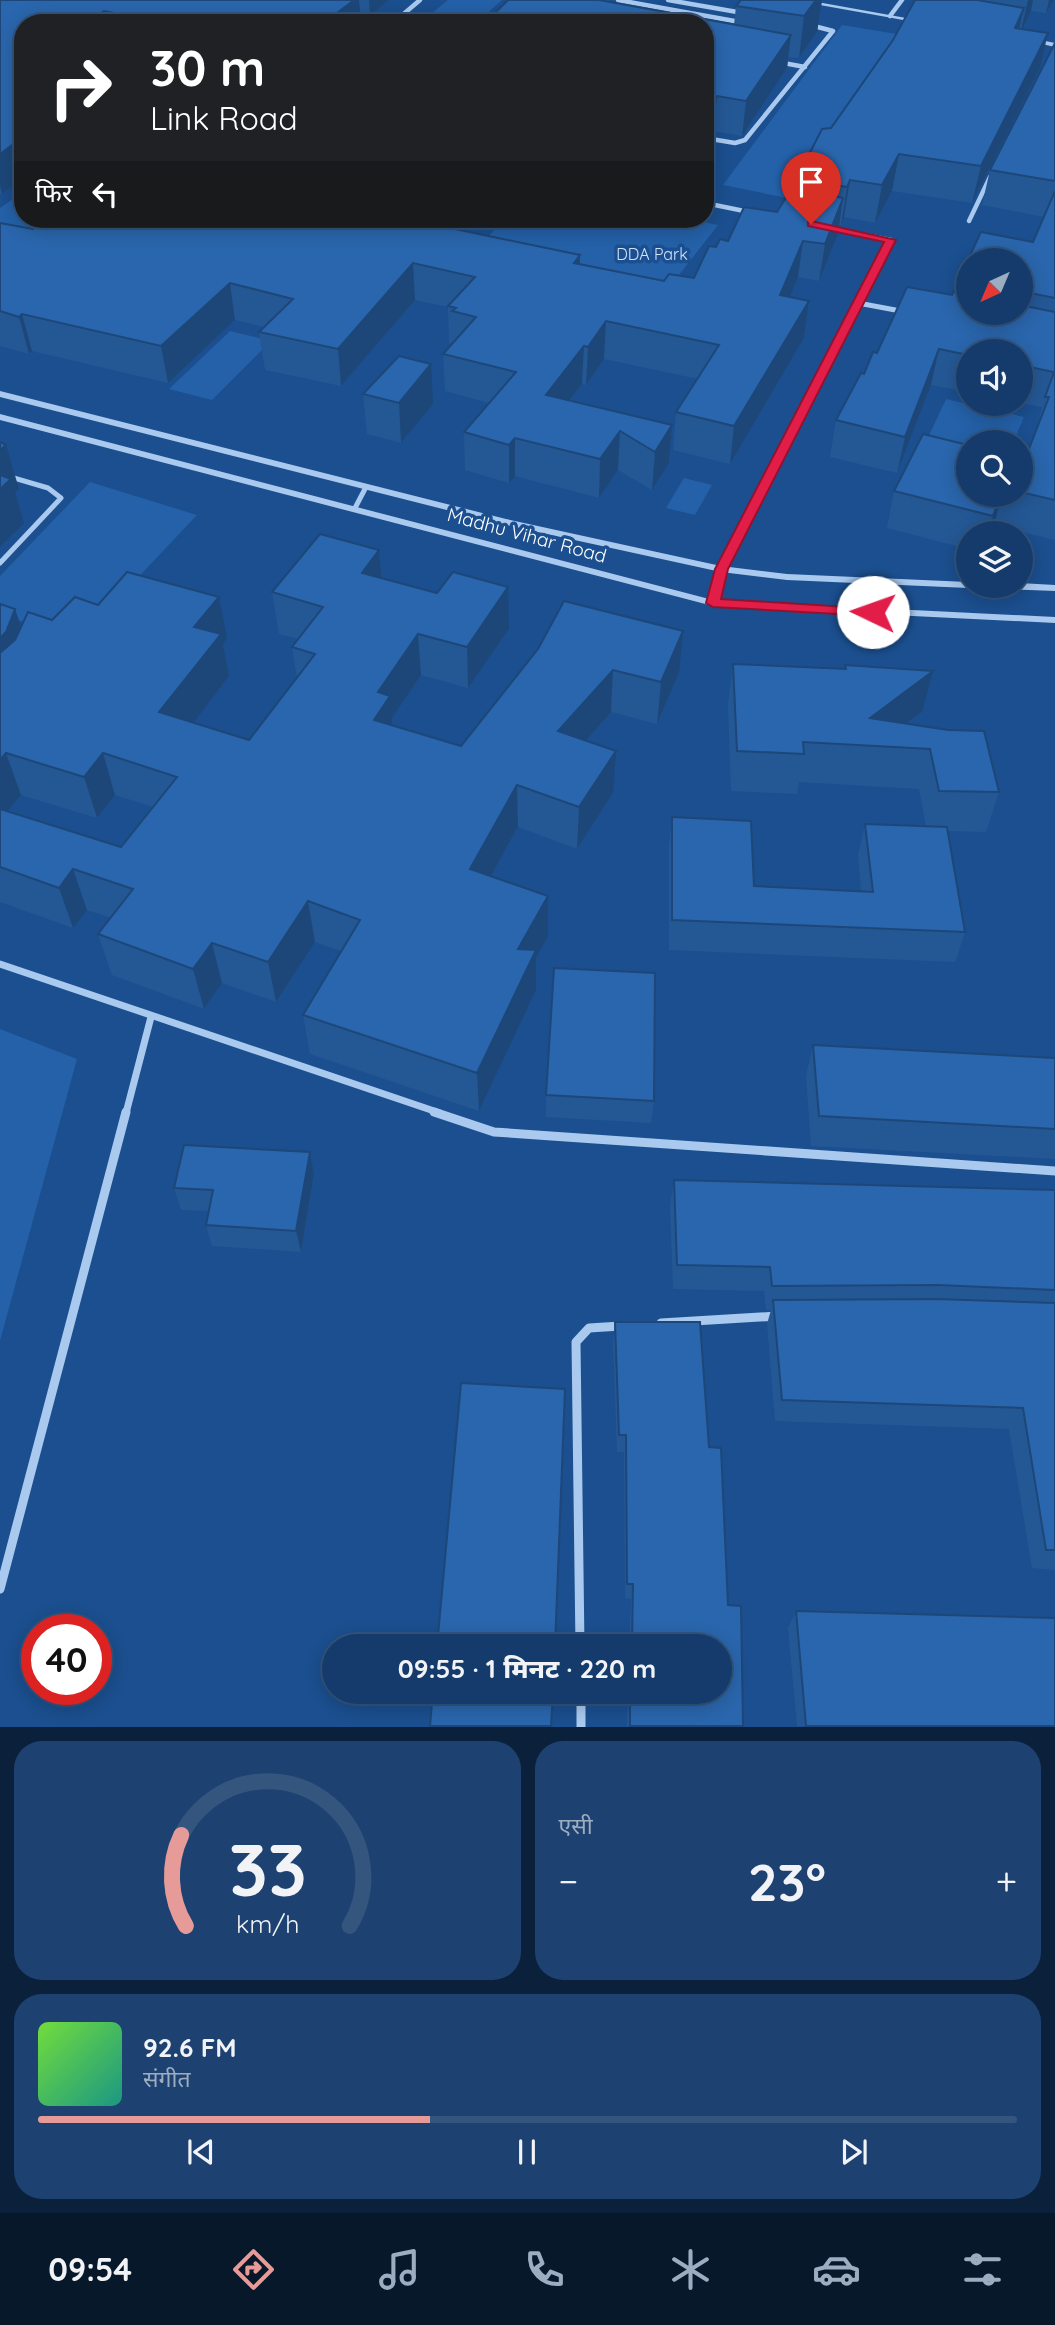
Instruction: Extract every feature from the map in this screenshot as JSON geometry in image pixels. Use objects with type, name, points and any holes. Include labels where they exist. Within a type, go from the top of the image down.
[{"type":"street","points":[[404,14],[420,0]]},
{"type":"street","points":[[609,8],[618,0],[694,14]]},
{"type":"street","points":[[668,0],[743,13]]},
{"type":"street","points":[[682,12],[695,0]]},
{"type":"street","points":[[795,0],[926,22]]},
{"type":"street","points":[[890,16],[902,0]]},
{"type":"street","points":[[714,17],[741,22],[732,31]]},
{"type":"street","points":[[714,139],[736,143],[746,140],[833,32],[799,23]]},
{"type":"street","points":[[1016,37],[1055,47],[1052,55]]},
{"type":"street","points":[[766,60],[805,67]]},
{"type":"street","points":[[969,220],[993,172]]},
{"type":"street","points":[[714,205],[758,213]]},
{"type":"street","points":[[713,603],[721,569],[891,240],[824,227]]},
{"type":"street","points":[[858,303],[914,314]]},
{"type":"street","name":"Madhu Vihar Road","points":[[0,394],[506,522],[721,569],[787,577],[956,584]]},
{"type":"street","name":"Madhu Vihar Road","points":[[0,416],[713,603],[1055,620]]},
{"type":"street","points":[[0,474],[47,488],[61,498],[0,563]]},
{"type":"street","points":[[355,509],[366,487]]},
{"type":"street","points":[[1033,587],[1055,588]]},
{"type":"street","points":[[0,964],[494,1132],[1055,1171]]},
{"type":"street","points":[[0,1589],[151,1017]]},
{"type":"street","points":[[654,1323],[790,1316]]},
{"type":"street","points":[[580,1634],[576,1342],[589,1328],[627,1326]]},
{"type":"street","points":[[581,1704],[581,1727]]},
{"type":"green space","points":[[448,0],[502,0],[486,14],[431,14]]},
{"type":"green space","points":[[842,25],[897,34],[787,198],[723,185]]},
{"type":"green space","points":[[14,198],[14,228],[40,228],[0,269],[0,208]]},
{"type":"green space","name":"DDA Park","points":[[714,224],[718,225],[665,293],[476,249],[496,228],[714,228]]},
{"type":"green space","points":[[230,331],[271,341],[212,400],[169,389]]},
{"type":"green space","points":[[946,399],[956,401],[956,416],[1024,417],[1018,430],[956,430],[956,466],[919,457]]},
{"type":"green space","points":[[684,478],[712,485],[695,515],[666,508]]},
{"type":"green space","points":[[90,482],[197,515],[79,640],[0,614],[0,576]]},
{"type":"green space","points":[[0,1029],[77,1059],[0,1341]]},
{"type":"building","points":[[0,0],[354,0],[336,14],[120,14],[104,11],[100,14],[14,14],[14,144],[0,154]]},
{"type":"building","points":[[508,0],[599,0],[676,14],[494,14]]},
{"type":"building","points":[[741,0],[816,0],[804,16],[736,6]]},
{"type":"building","points":[[915,0],[977,0],[1024,8],[1015,28],[1048,33],[981,166],[899,154],[882,185],[850,180],[847,187],[797,178],[822,129],[831,128],[893,40]]},
{"type":"building","points":[[714,21],[791,35],[746,101],[717,96],[714,100]]},
{"type":"building","points":[[1055,43],[1055,181],[990,170]]},
{"type":"building","points":[[792,188],[843,198],[825,244],[803,241],[780,295],[809,301],[734,426],[676,412],[719,345],[606,321],[588,347],[584,346],[546,395],[672,425],[655,452],[620,431],[600,459],[515,438],[509,445],[464,432],[516,372],[443,354],[476,317],[452,311],[456,308],[448,306],[475,277],[413,263],[338,349],[259,332],[293,299],[230,283],[161,346],[0,311],[0,223],[14,226],[14,228],[33,229],[450,228],[580,255],[574,263],[664,281],[669,274],[694,278],[709,246],[716,247],[720,239],[728,241],[744,207],[777,212]]},
{"type":"building","points":[[1055,191],[1055,298],[1033,294],[1033,248],[974,248],[981,232],[1033,242]]},
{"type":"building","points":[[907,287],[952,295],[956,291],[956,326],[1032,326],[1033,308],[1055,312],[1055,500],[1033,495],[1033,438],[1049,397],[1045,397],[1054,372],[1033,368],[1033,339],[956,339],[956,353],[939,349],[905,437],[836,420],[861,373],[864,374],[873,352],[877,353]]},
{"type":"building","points":[[399,356],[431,364],[399,403],[363,394]]},
{"type":"building","points":[[923,434],[956,442],[956,507],[894,491]]},
{"type":"building","points":[[0,475],[11,479],[0,489]]},
{"type":"building","points":[[957,507],[996,507],[993,516]]},
{"type":"building","points":[[320,534],[379,550],[362,573],[437,593],[453,572],[508,587],[467,647],[418,634],[378,692],[390,696],[374,720],[461,746],[538,649],[564,601],[683,631],[661,682],[613,670],[558,731],[616,751],[579,807],[517,785],[470,869],[548,896],[518,949],[536,950],[477,1073],[303,1015],[360,920],[308,901],[268,962],[212,943],[193,969],[98,934],[133,889],[73,869],[59,888],[0,867],[0,809],[121,847],[177,777],[103,753],[84,777],[6,753],[0,760],[0,653],[15,640],[28,612],[52,620],[75,597],[98,605],[127,572],[219,597],[194,627],[221,634],[159,712],[249,740],[315,654],[292,647],[323,607],[272,592]]},
{"type":"building","points":[[0,604],[15,609],[6,632],[0,638]]},
{"type":"building","points":[[733,664],[846,669],[845,665],[933,671],[870,718],[948,730],[984,731],[999,792],[939,791],[930,749],[803,742],[804,754],[737,751]]},
{"type":"building","points":[[672,817],[751,821],[754,886],[873,892],[865,824],[947,827],[965,932],[672,920]]},
{"type":"building","points":[[554,968],[655,973],[654,1101],[546,1095]]},
{"type":"building","points":[[813,1045],[1055,1058],[1055,1129],[819,1116]]},
{"type":"building","points":[[184,1145],[310,1152],[296,1231],[206,1225],[213,1190],[174,1188]]},
{"type":"building","points":[[674,1180],[1055,1190],[1055,1290],[938,1285],[772,1286],[770,1267],[677,1265]]},
{"type":"building","points":[[937,1299],[1055,1303],[1055,1550],[1046,1550],[1023,1408],[782,1400],[773,1300]]},
{"type":"building","points":[[615,1322],[700,1322],[709,1447],[721,1448],[728,1605],[741,1606],[743,1726],[630,1726],[630,1704],[732,1704],[732,1634],[632,1634],[633,1584],[627,1584],[626,1435],[619,1435]]},
{"type":"building","points":[[461,1383],[565,1389],[556,1634],[438,1634]]},
{"type":"building","points":[[796,1611],[1055,1618],[1055,1726],[806,1726]]},
{"type":"building","points":[[432,1704],[552,1704],[551,1726],[430,1726]]},
{"type":"route","points":[[811,224],[891,240],[721,569],[713,603],[873,612]]}]
